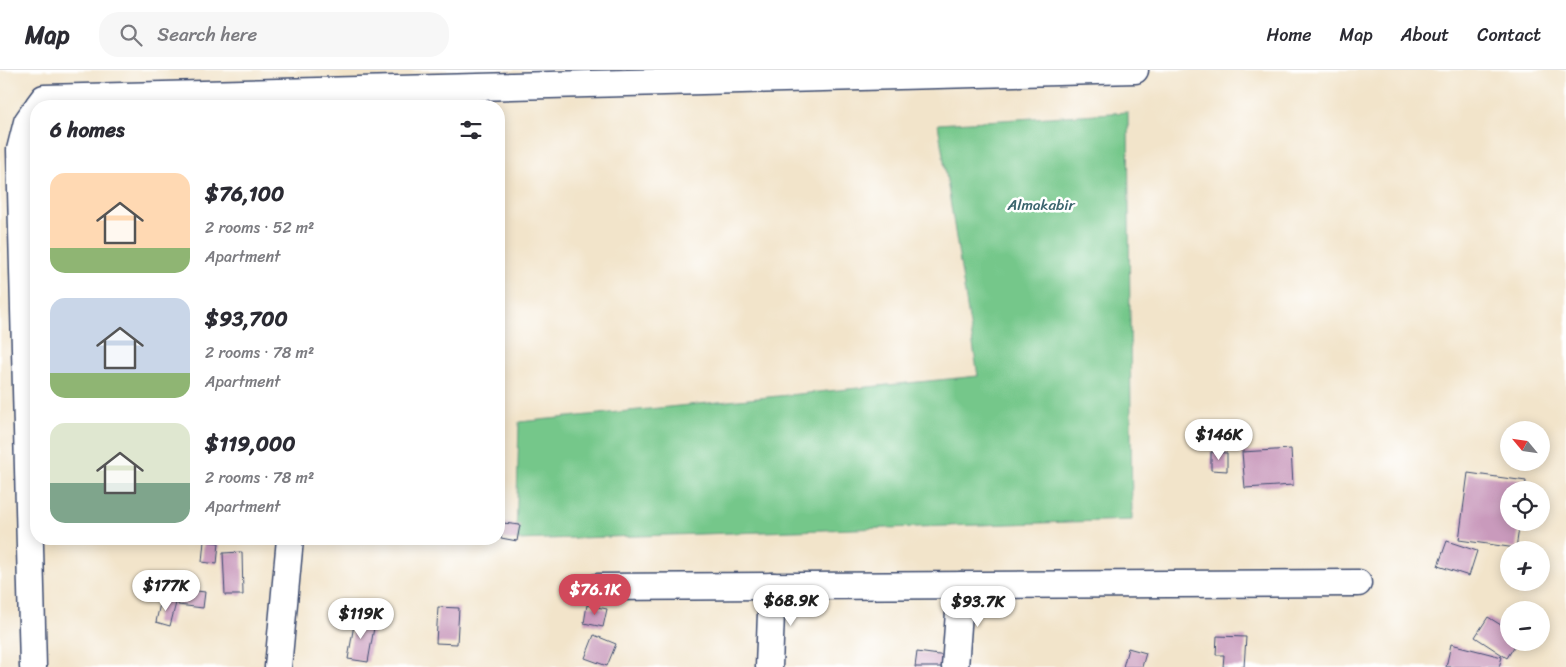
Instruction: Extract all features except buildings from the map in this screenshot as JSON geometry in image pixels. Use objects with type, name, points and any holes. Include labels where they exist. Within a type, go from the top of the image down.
[{"type":"street","points":[[42,100],[44,98],[1136,70]]},
{"type":"street","points":[[30,118],[27,122],[20,150],[30,428]]},
{"type":"street","points":[[32,545],[33,667]]},
{"type":"street","points":[[278,667],[289,545]]},
{"type":"street","points":[[598,587],[1358,583]]},
{"type":"street","points":[[955,667],[961,585]]},
{"type":"street","points":[[769,667],[772,586]]},
{"type":"green space","name":"Almakabir","points":[[1128,112],[1132,520],[516,540],[519,422],[978,376],[938,124]]}]
